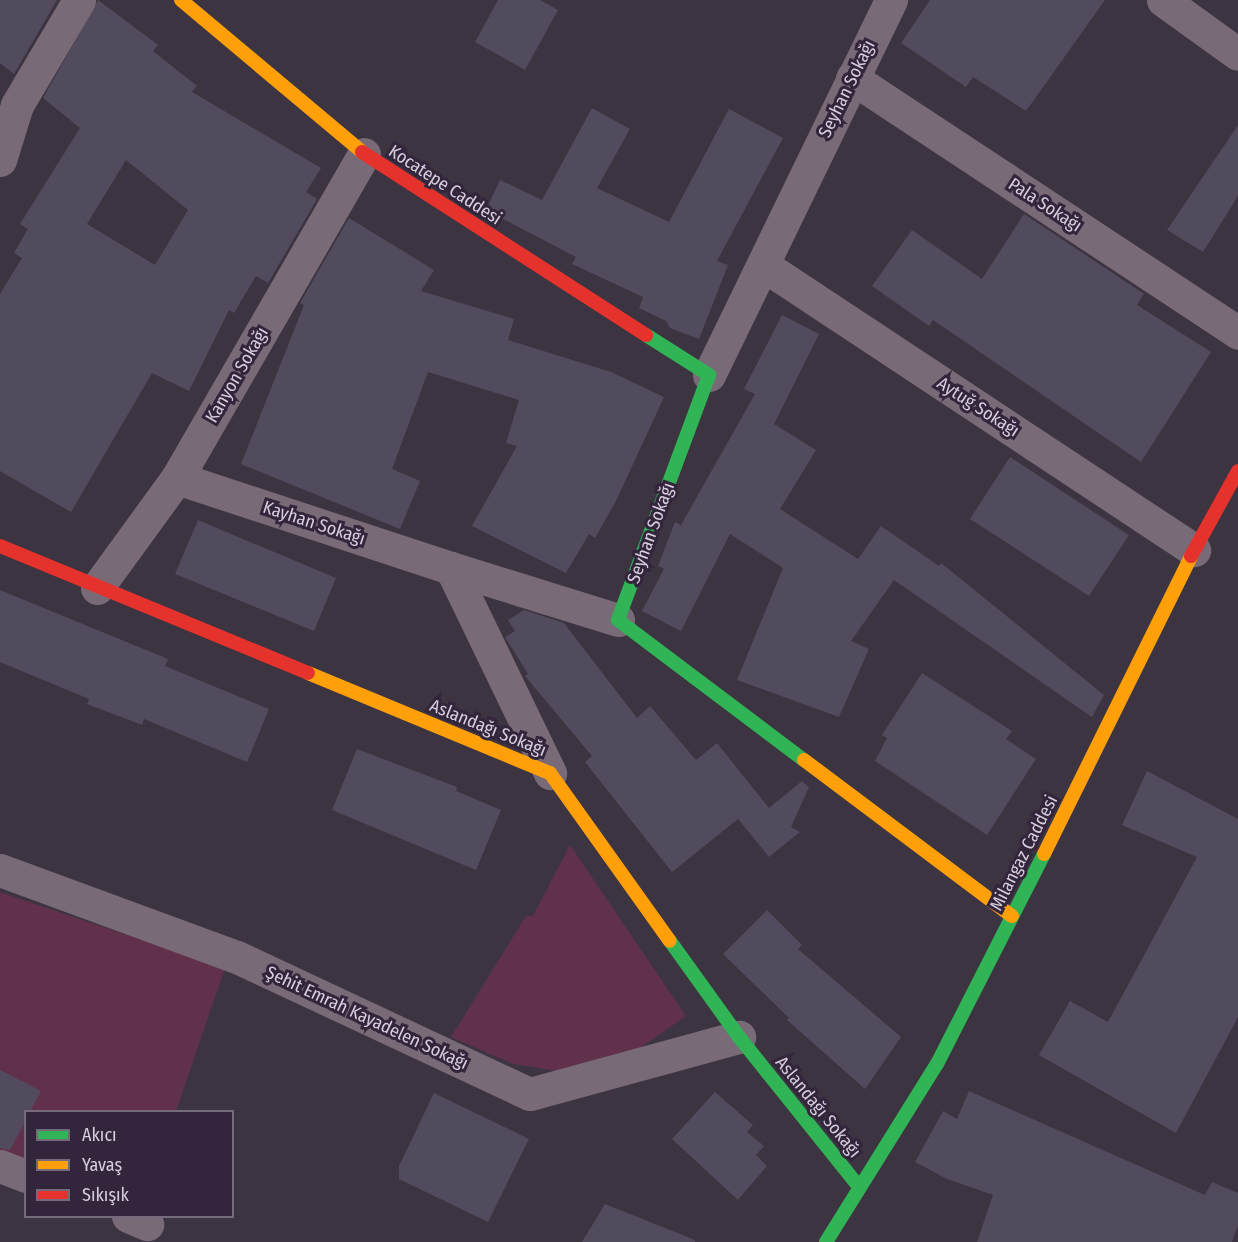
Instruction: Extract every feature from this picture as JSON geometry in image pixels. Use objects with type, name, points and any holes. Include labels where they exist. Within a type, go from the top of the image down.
[{"type":"street","points":[[0,160],[17,105],[79,0]]},
{"type":"street","name":"Kocatepe Caddesi","points":[[181,0],[364,154],[709,375]]},
{"type":"street","name":"Seyhan Sokağı","points":[[618,620],[709,375],[891,0]]},
{"type":"street","points":[[1163,0],[1238,54]]},
{"type":"street","name":"Pala Sokağı","points":[[852,78],[1238,333]]},
{"type":"street","name":"Kanyon Sokağı","points":[[97,588],[177,478],[364,154]]},
{"type":"street","name":"Aytuğ Sokağı","points":[[763,265],[1194,550]]},
{"type":"street","name":"Kayhan Sokağı","points":[[177,478],[618,620]]},
{"type":"street","name":"Milangaz Caddesi","points":[[826,1242],[937,1064],[1136,673],[1194,550],[1234,484]]},
{"type":"street","name":"Aslandağı Sokağı","points":[[0,546],[97,588],[550,773],[739,1037],[860,1188]]},
{"type":"street","points":[[451,568],[550,773]]},
{"type":"street","points":[[618,620],[1012,916]]},
{"type":"street","name":"Şehit Emrah Kayadelen Sokağı","points":[[0,870],[237,957],[530,1094],[739,1037]]},
{"type":"street","points":[[0,1166],[24,1175]]},
{"type":"shaded area","points":[[570,845],[686,1016],[620,1062],[563,1072],[513,1064],[451,1037],[526,916],[533,916]]},
{"type":"shaded area","points":[[0,892],[225,968],[176,1110],[24,1110],[24,1161],[0,1151]]},
{"type":"building","points":[[0,0],[57,0],[14,74],[0,63]]},
{"type":"building","points":[[98,0],[158,45],[153,51],[197,86],[192,92],[321,168],[306,192],[317,199],[268,283],[256,276],[234,313],[229,310],[189,391],[152,373],[71,512],[0,471],[0,294],[22,258],[14,253],[28,229],[20,224],[80,128],[43,98]],"holes":[[[126,160],[188,210],[155,265],[87,224]]]},
{"type":"building","points":[[498,0],[540,0],[558,10],[525,70],[475,42]]},
{"type":"building","points":[[930,0],[1105,0],[1026,111],[973,77],[966,87],[901,43]]},
{"type":"building","points":[[592,108],[630,129],[597,188],[669,222],[729,109],[783,138],[717,261],[728,265],[699,339],[670,328],[666,321],[639,308],[643,297],[572,264],[576,257],[486,210],[500,180],[542,200]]},
{"type":"building","points":[[1238,125],[1238,196],[1203,252],[1167,230]]},
{"type":"building","points":[[1024,214],[1144,294],[1137,305],[1211,352],[1141,462],[933,320],[929,326],[872,286],[912,230],[982,279]]},
{"type":"building","points":[[349,218],[434,270],[421,291],[514,319],[508,340],[611,372],[664,397],[616,501],[595,538],[589,534],[566,573],[472,526],[517,446],[506,443],[519,400],[428,372],[392,469],[420,481],[400,529],[241,464],[304,305],[300,303]]},
{"type":"building","points":[[782,315],[819,334],[774,424],[816,450],[780,509],[858,559],[881,526],[939,566],[941,563],[1104,695],[1092,717],[894,580],[851,641],[869,649],[839,717],[737,680],[783,568],[730,534],[681,631],[642,611],[664,569],[658,566],[675,522],[681,525],[755,394],[744,389]]},
{"type":"building","points":[[1010,457],[1129,535],[1089,596],[970,519]]},
{"type":"building","points":[[198,520],[336,578],[314,631],[175,574]]},
{"type":"building","points":[[0,590],[168,659],[165,666],[269,709],[247,762],[144,719],[142,725],[87,704],[89,699],[0,662]]},
{"type":"building","points":[[524,610],[564,623],[637,718],[650,706],[696,760],[717,743],[769,808],[802,781],[809,787],[791,827],[800,832],[769,857],[738,819],[672,872],[585,762],[592,756],[525,676],[528,674],[505,637],[515,631],[508,620]]},
{"type":"building","points":[[922,673],[1012,731],[1006,739],[1036,759],[987,835],[875,761],[887,738],[882,735]]},
{"type":"building","points":[[357,749],[457,787],[456,791],[501,810],[476,870],[332,810]]},
{"type":"building","points":[[1147,771],[1238,819],[1238,1017],[1176,1133],[1039,1055],[1070,1001],[1108,1022],[1197,857],[1122,825]]},
{"type":"building","points":[[767,910],[802,945],[798,949],[901,1037],[865,1089],[787,1020],[789,1018],[723,954]]},
{"type":"building","points":[[0,1070],[41,1091],[31,1110],[24,1110],[24,1124],[10,1150],[0,1148]]},
{"type":"building","points":[[969,1091],[1205,1195],[1212,1182],[1238,1193],[1238,1226],[1232,1242],[977,1242],[993,1195],[947,1179],[915,1162],[943,1111],[957,1119]]},
{"type":"building","points":[[715,1092],[753,1125],[747,1132],[764,1146],[756,1155],[767,1166],[738,1200],[672,1139]]},
{"type":"building","points":[[434,1093],[529,1139],[488,1222],[399,1179],[399,1166]]},
{"type":"building","points":[[605,1204],[695,1240],[695,1242],[582,1242]]},
{"type":"traffic: fast","points":[[646,335],[709,375],[618,620],[804,760]]},
{"type":"traffic: fast","points":[[826,1242],[937,1064],[1044,854]]},
{"type":"traffic: fast","points":[[670,941],[739,1037],[860,1188]]},
{"type":"traffic: slow","points":[[181,0],[362,152]]},
{"type":"traffic: slow","points":[[1044,854],[1191,556]]},
{"type":"traffic: slow","points":[[308,673],[550,773],[670,941]]},
{"type":"traffic: slow","points":[[804,760],[1012,916]]},
{"type":"traffic: jam","points":[[362,152],[646,335]]},
{"type":"traffic: jam","points":[[1191,556],[1238,471]]},
{"type":"traffic: jam","points":[[0,546],[308,673]]}]
